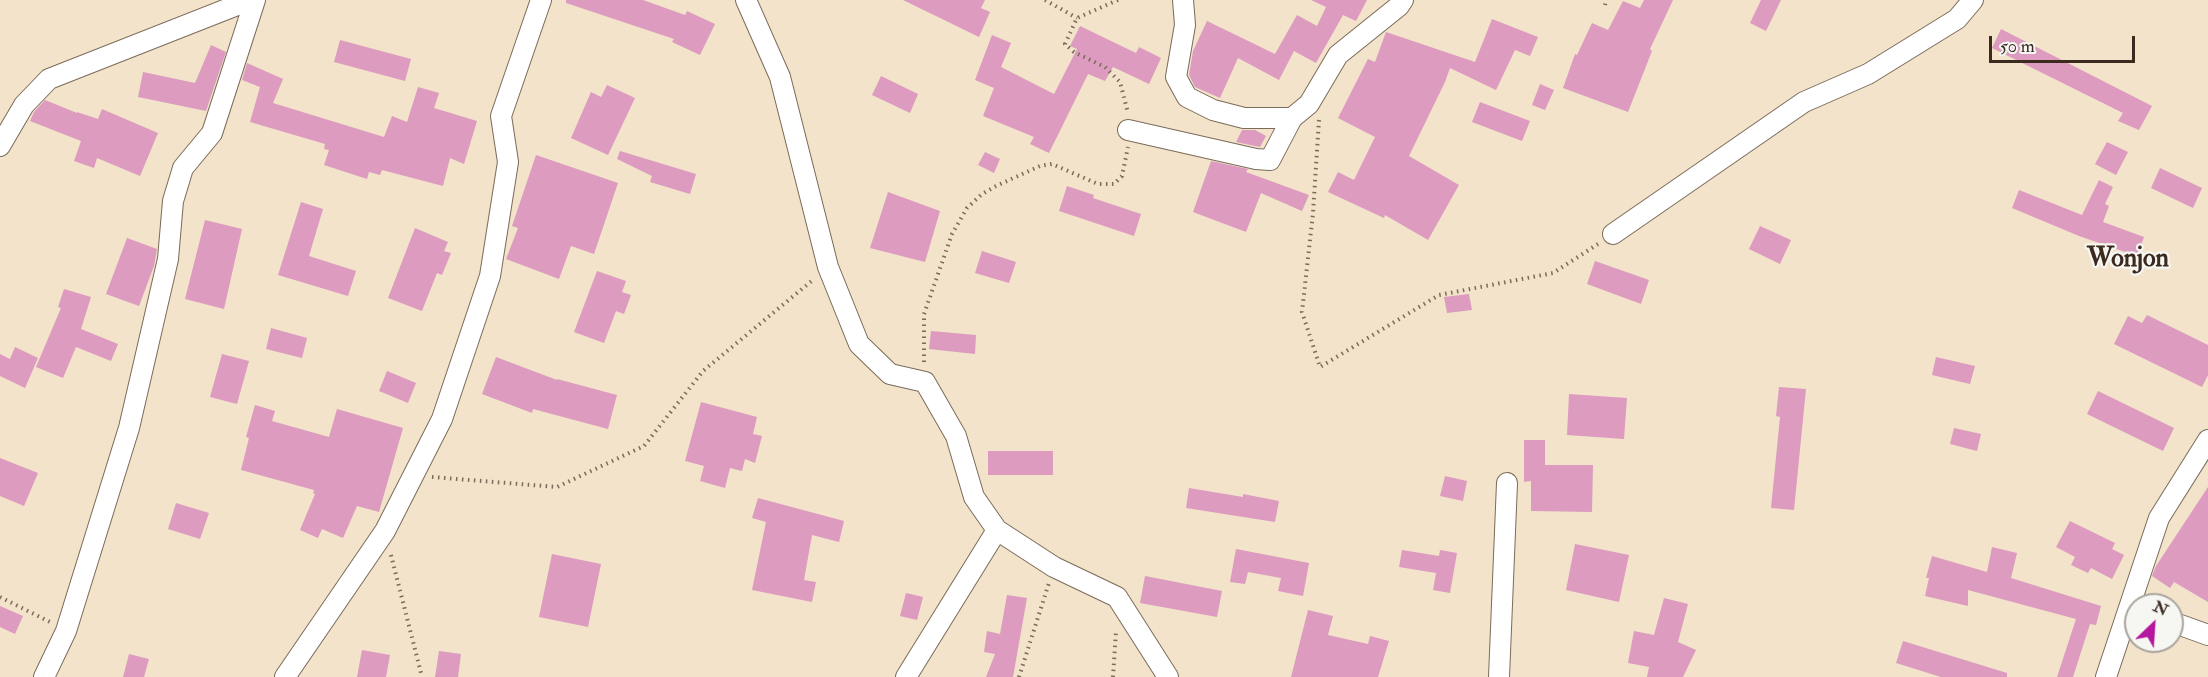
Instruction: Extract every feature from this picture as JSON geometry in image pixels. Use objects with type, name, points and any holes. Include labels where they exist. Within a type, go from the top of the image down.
[{"type":"street","points":[[0,146],[24,105],[49,79],[250,0]]},
{"type":"street","points":[[44,677],[66,631],[129,428],[168,258],[176,190],[183,168],[212,133],[255,0]]},
{"type":"street","points":[[285,677],[385,531],[442,419],[490,276],[507,162],[501,116],[541,0]]},
{"type":"street","points":[[746,0],[780,77],[828,267],[859,344],[890,374],[925,382],[956,436],[974,496],[997,530],[1054,567],[1117,597],[1168,677]]},
{"type":"street","points":[[1184,0],[1185,25],[1176,76],[1187,97],[1214,110],[1244,118],[1292,118]]},
{"type":"street","points":[[1128,130],[1256,159],[1270,160],[1292,118],[1309,104],[1338,55],[1399,6],[1403,0]]},
{"type":"street","points":[[1614,234],[1803,102],[1868,74],[1958,19],[1973,0]]},
{"type":"street","points":[[2136,593],[2159,518],[2208,440]]},
{"type":"street","points":[[1498,677],[1507,483]]},
{"type":"street","points":[[906,677],[997,530]]},
{"type":"street","points":[[2184,626],[2208,635]]},
{"type":"street","points":[[2106,677],[2124,629]]},
{"type":"path","points":[[1045,0],[1077,18]]},
{"type":"path","points":[[925,382],[924,314],[952,234],[967,208],[982,194],[1040,166],[1052,164],[1098,184],[1114,184],[1122,176],[1129,142],[1127,107],[1120,82],[1105,66],[1074,52],[1065,44],[1077,18],[1118,0]]},
{"type":"path","points":[[1319,119],[1313,213],[1302,312],[1320,367],[1439,294],[1553,273],[1614,234]]},
{"type":"path","points":[[413,475],[557,487],[644,446],[703,371],[828,267]]},
{"type":"path","points":[[385,531],[422,677]]},
{"type":"path","points":[[1019,677],[1054,567]]},
{"type":"path","points":[[0,597],[66,631]]},
{"type":"path","points":[[1113,677],[1117,597]]},
{"type":"building","points":[[566,0],[643,0],[685,15],[687,11],[715,24],[700,55],[672,42],[674,39],[566,3]]},
{"type":"building","points":[[903,0],[985,0],[981,8],[990,12],[979,37]]},
{"type":"building","points":[[1311,0],[1367,0],[1356,21],[1343,15],[1316,63],[1294,51],[1279,80],[1238,58],[1220,98],[1195,87],[1189,75],[1193,51],[1207,21],[1275,54],[1297,15],[1317,26],[1326,7]]},
{"type":"building","points":[[1644,0],[1673,0],[1650,49],[1652,51],[1628,112],[1563,88],[1575,54],[1577,55],[1592,23],[1608,30],[1623,1],[1640,8]]},
{"type":"building","points":[[1761,0],[1781,0],[1766,31],[1750,23]]},
{"type":"building","points":[[1492,19],[1538,37],[1530,56],[1515,50],[1496,90],[1450,68],[1409,156],[1459,185],[1428,240],[1385,215],[1384,218],[1328,192],[1338,172],[1354,180],[1375,137],[1338,118],[1368,59],[1375,62],[1386,32],[1475,62]]},
{"type":"building","points":[[1080,26],[1136,53],[1139,47],[1161,58],[1149,84],[1113,67],[1105,81],[1088,74],[1049,153],[1030,144],[1034,137],[983,116],[994,88],[975,80],[992,35],[1011,43],[1001,67],[1054,94],[1077,49],[1070,46]]},
{"type":"building","points":[[2001,29],[2152,106],[2139,130],[2118,121],[2123,113],[1992,48]]},
{"type":"building","points":[[340,40],[411,59],[405,81],[334,62]]},
{"type":"building","points":[[211,45],[226,52],[206,111],[138,97],[143,72],[195,83]]},
{"type":"building","points":[[247,63],[283,79],[273,103],[384,137],[392,116],[407,122],[418,87],[439,93],[434,108],[477,121],[464,164],[450,158],[443,186],[382,170],[380,175],[369,172],[367,179],[324,165],[329,150],[324,149],[325,144],[250,122],[260,87],[242,80]]},
{"type":"building","points":[[881,76],[918,94],[910,113],[872,95]]},
{"type":"building","points":[[1540,84],[1554,90],[1545,110],[1532,105]]},
{"type":"building","points":[[607,85],[635,98],[608,155],[571,138],[591,92],[601,97]]},
{"type":"building","points":[[45,100],[98,119],[102,109],[158,133],[140,176],[97,158],[94,168],[74,161],[81,141],[30,121],[34,112]]},
{"type":"building","points":[[1480,102],[1530,121],[1522,141],[1472,122]]},
{"type":"building","points":[[1242,130],[1255,130],[1266,136],[1260,147],[1236,142]]},
{"type":"building","points":[[2107,142],[2128,152],[2116,175],[2095,164]]},
{"type":"building","points":[[620,151],[696,174],[690,194],[650,182],[652,176],[617,159]]},
{"type":"building","points":[[985,152],[1000,159],[994,173],[978,165]]},
{"type":"building","points":[[536,155],[618,183],[594,254],[571,246],[559,279],[506,259],[518,228],[512,226]]},
{"type":"building","points":[[1211,161],[1248,169],[1246,172],[1309,195],[1302,211],[1261,193],[1246,232],[1193,212]]},
{"type":"building","points":[[2160,168],[2202,188],[2193,208],[2151,188]]},
{"type":"building","points":[[2099,180],[2113,187],[2105,204],[2109,206],[2103,222],[2144,237],[2137,256],[2079,236],[2012,208],[2019,190],[2082,215]]},
{"type":"building","points":[[1067,186],[1094,195],[1093,198],[1141,214],[1134,236],[1059,211]]},
{"type":"building","points":[[888,192],[940,211],[925,262],[870,248]]},
{"type":"building","points":[[301,202],[323,209],[309,256],[356,271],[348,296],[278,275]]},
{"type":"building","points":[[205,220],[242,229],[224,309],[185,299]]},
{"type":"building","points":[[1760,226],[1791,240],[1780,264],[1749,249]]},
{"type":"building","points":[[415,228],[448,242],[444,251],[451,253],[442,275],[437,273],[422,311],[388,298]]},
{"type":"building","points":[[127,238],[157,249],[154,266],[139,306],[106,294]]},
{"type":"building","points":[[982,251],[1016,262],[1009,283],[975,273]]},
{"type":"building","points":[[1595,261],[1649,280],[1641,304],[1587,284]]},
{"type":"building","points":[[597,271],[626,281],[622,292],[631,295],[624,314],[616,311],[604,343],[574,332]]},
{"type":"building","points":[[64,289],[91,297],[81,329],[118,344],[111,361],[76,347],[63,378],[36,367],[61,308],[58,307]]},
{"type":"building","points":[[1469,294],[1472,310],[1447,313],[1444,297]]},
{"type":"building","points":[[2147,315],[2208,345],[2208,375],[2202,387],[2114,344],[2128,316],[2142,323]]},
{"type":"building","points":[[271,328],[307,338],[302,358],[266,349]]},
{"type":"building","points":[[931,331],[976,335],[975,354],[929,349]]},
{"type":"building","points":[[15,347],[38,358],[25,388],[0,376],[0,354],[10,359]]},
{"type":"building","points":[[222,354],[249,361],[237,404],[210,397]]},
{"type":"building","points":[[496,357],[557,380],[617,395],[608,429],[533,409],[532,413],[482,394]]},
{"type":"building","points":[[1936,357],[1975,366],[1970,384],[1932,375]]},
{"type":"building","points":[[387,371],[416,383],[408,403],[379,391]]},
{"type":"building","points":[[1779,387],[1806,389],[1794,510],[1771,508],[1780,417],[1776,416]]},
{"type":"building","points":[[2098,391],[2174,428],[2163,451],[2087,414]]},
{"type":"building","points":[[1569,394],[1627,398],[1624,439],[1567,435]]},
{"type":"building","points":[[701,402],[757,417],[753,434],[762,436],[755,463],[745,459],[742,471],[730,468],[725,488],[700,481],[704,466],[685,461]]},
{"type":"building","points":[[255,405],[275,411],[272,421],[329,437],[337,409],[403,428],[379,512],[357,506],[343,538],[322,529],[318,538],[300,530],[315,494],[314,490],[241,470],[249,438],[246,437]]},
{"type":"building","points":[[1954,428],[1981,434],[1977,451],[1950,444]]},
{"type":"building","points":[[1524,440],[1545,440],[1545,465],[1593,465],[1592,512],[1531,511],[1531,481],[1524,482]]},
{"type":"building","points":[[988,451],[1053,451],[1053,475],[988,475]]},
{"type":"building","points":[[0,458],[38,473],[24,506],[0,496]]},
{"type":"building","points":[[1445,476],[1467,481],[1463,501],[1440,496]]},
{"type":"building","points":[[2208,487],[2208,602],[2174,582],[2170,588],[2152,576],[2156,566]]},
{"type":"building","points":[[1189,488],[1279,501],[1275,522],[1186,508]]},
{"type":"building","points":[[758,498],[844,521],[839,542],[812,535],[804,580],[816,582],[812,602],[752,590],[766,522],[752,518]]},
{"type":"building","points":[[176,503],[209,513],[200,539],[168,529]]},
{"type":"building","points":[[2070,521],[2115,543],[2112,549],[2124,555],[2112,579],[2091,568],[2088,573],[2071,565],[2075,557],[2056,547]]},
{"type":"building","points":[[1575,544],[1629,555],[1619,602],[1566,590]]},
{"type":"building","points":[[1992,547],[2017,553],[2011,578],[2101,606],[2096,625],[2090,624],[2073,677],[2057,677],[2076,619],[1968,590],[1968,606],[1925,596],[1929,578],[1926,578],[1932,556],[1987,572]]},
{"type":"building","points":[[1236,549],[1309,563],[1303,596],[1278,591],[1281,578],[1248,572],[1245,584],[1230,582]]},
{"type":"building","points":[[1402,550],[1439,556],[1440,550],[1457,553],[1450,593],[1433,590],[1436,573],[1399,567]]},
{"type":"building","points":[[552,554],[601,564],[588,627],[539,617]]},
{"type":"building","points":[[1145,576],[1222,591],[1217,617],[1140,603]]},
{"type":"building","points":[[906,593],[923,597],[917,620],[900,616]]},
{"type":"building","points":[[1007,595],[1027,598],[1013,677],[986,677],[995,654],[984,652],[987,631],[1000,634]]},
{"type":"building","points":[[1664,598],[1688,604],[1678,642],[1696,650],[1683,677],[1647,677],[1649,667],[1628,663],[1634,631],[1654,635]]},
{"type":"building","points":[[0,606],[23,616],[15,634],[0,627]]},
{"type":"building","points":[[1308,610],[1333,616],[1328,635],[1368,644],[1370,636],[1389,641],[1378,677],[1291,677]]},
{"type":"building","points":[[1903,641],[2007,673],[2007,677],[1941,677],[1896,663]]},
{"type":"building","points":[[362,650],[390,655],[386,677],[357,677]]},
{"type":"building","points":[[439,651],[461,654],[458,677],[435,677]]},
{"type":"building","points":[[129,654],[149,659],[144,677],[123,677]]},
{"type":"district","name":"Wonjon","points":[[2128,260]]}]
